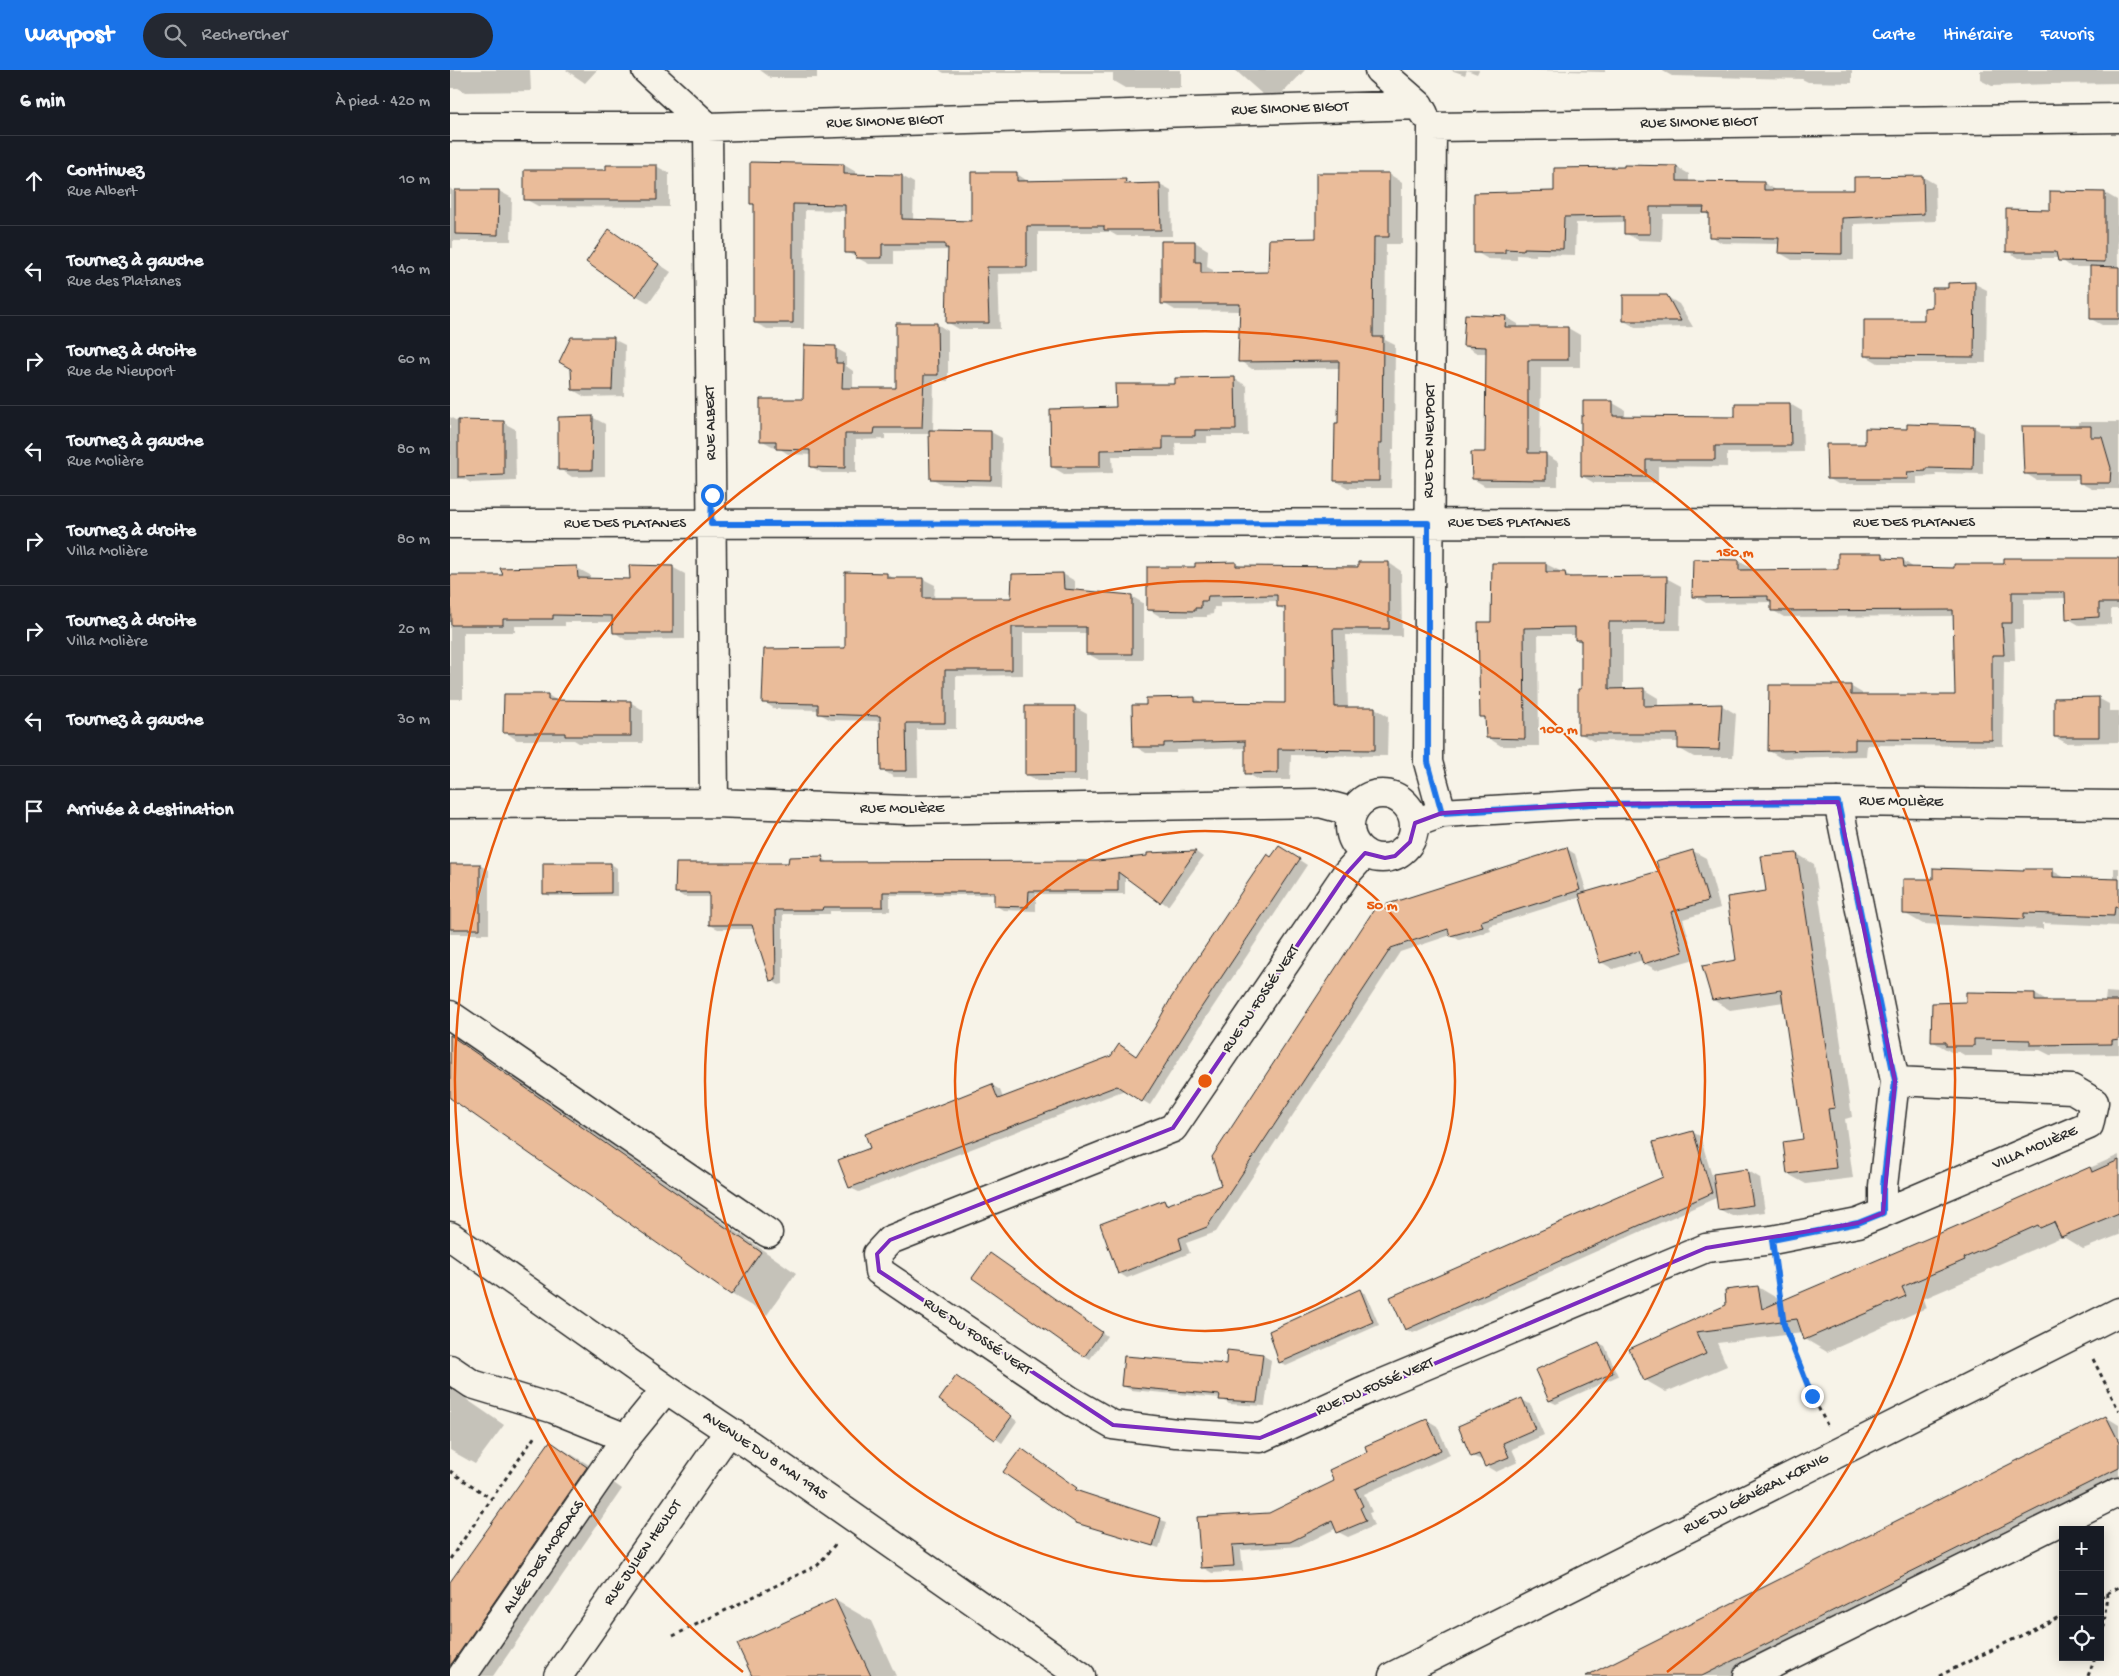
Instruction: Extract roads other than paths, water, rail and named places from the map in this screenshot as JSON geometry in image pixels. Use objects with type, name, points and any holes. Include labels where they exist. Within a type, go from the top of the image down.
[{"type":"street","points":[[646,70],[708,127]]},
{"type":"street","points":[[1379,70],[1426,116]]},
{"type":"street","name":"RUE SIMONE BIGOT","points":[[450,126],[708,127],[1426,116],[2119,118]]},
{"type":"street","name":"RUE DE NIEUPORT","points":[[1426,116],[1428,762],[1442,813]]},
{"type":"street","name":"RUE ALBERT","points":[[708,127],[714,803]]},
{"type":"street","name":"RUE DES PLATANES","points":[[450,524],[2119,523]]},
{"type":"street","points":[[1377,794],[1388,794],[1398,797],[1412,812],[1415,823],[1412,838],[1403,850],[1385,858],[1365,853],[1358,847],[1350,830],[1353,812],[1359,804],[1367,797],[1377,794]]},
{"type":"street","points":[[1838,802],[1895,1081],[1883,1186],[1883,1213]]},
{"type":"street","name":"RUE MOLIÈRE","points":[[1415,823],[1442,813],[1592,804],[1838,802],[2119,804]]},
{"type":"street","name":"RUE MOLIÈRE","points":[[450,804],[714,803],[908,810],[1320,803],[1353,812]]},
{"type":"street","name":"RUE DU FOSSÉ VERT","points":[[1365,853],[1346,874],[1173,1128],[890,1240],[877,1254],[879,1271],[1071,1401],[1113,1424],[1176,1433],[1260,1438],[1360,1393],[1706,1248]]},
{"type":"street","points":[[450,1015],[768,1233]]},
{"type":"street","name":"VILLA MOLIÈRE","points":[[1706,1248],[1772,1240],[1858,1223],[2089,1125],[2094,1102],[2072,1089],[1895,1081]]},
{"type":"street","name":"AVENUE DU 8 MAI 1945","points":[[450,1236],[666,1389],[1082,1676]]},
{"type":"street","name":"RUE DU GÉNÉRAL KŒNIG","points":[[1393,1676],[2119,1312]]},
{"type":"street","points":[[450,1369],[472,1384],[554,1409],[626,1438]]},
{"type":"street","name":"ALLÉE DES MORDACS","points":[[462,1676],[626,1438],[666,1389]]},
{"type":"street","name":"RUE JULIEN HEULOT","points":[[558,1676],[729,1431]]},
{"type":"street","points":[[1748,1676],[2119,1492]]}]
